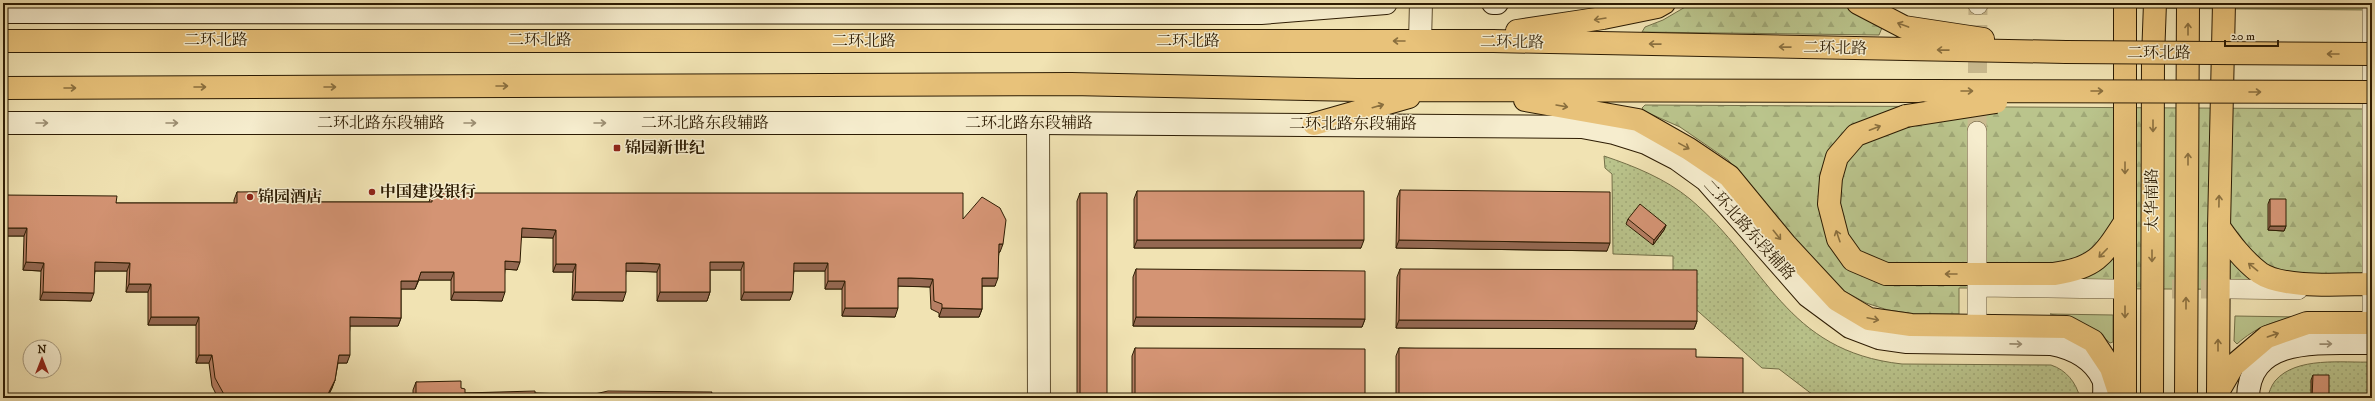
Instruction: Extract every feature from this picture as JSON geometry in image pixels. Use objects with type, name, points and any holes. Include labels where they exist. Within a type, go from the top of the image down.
[{"type":"main road","points":[[3,12],[187,8],[794,9],[1260,13],[1386,3]]},
{"type":"main road","points":[[1420,41],[1421,3]]},
{"type":"main road","points":[[1444,41],[1604,18],[1657,8],[1664,3]]},
{"type":"main road","points":[[1858,3],[1904,27],[2066,52]]},
{"type":"main road","points":[[2125,3],[2125,398]]},
{"type":"main road","name":"太华南路","points":[[2152,398],[2153,58],[2155,3]]},
{"type":"main road","points":[[2186,398],[2188,3]]},
{"type":"main road","points":[[2218,395],[2219,227],[2224,3]]},
{"type":"main road","name":"二环北路","points":[[3,41],[1444,41],[2066,52],[2368,53]]},
{"type":"main road","points":[[3,88],[1071,84],[1349,90],[1468,89],[2372,92]]},
{"type":"main road","points":[[1314,124],[1437,89]]},
{"type":"main road","points":[[1468,89],[1638,120],[1689,149],[1729,176],[1784,244],[1837,300],[1869,319],[1911,325],[2067,327],[2093,341],[2111,368],[2121,398]]},
{"type":"main road","points":[[2068,91],[1906,116],[1856,135],[1838,157],[1831,178],[1829,204],[1838,239],[1853,260],[1886,274],[2054,274],[2078,271],[2103,255],[2125,222]]},
{"type":"main road","name":"二环北路东段辅路","points":[[3,123],[1038,123],[1582,127],[1614,133],[1646,143],[1676,159],[1706,180],[1808,296],[1850,327],[1879,338],[1907,342],[1977,340],[2051,344],[2071,348],[2091,362],[2104,380],[2104,398]]},
{"type":"main road","points":[[1038,123],[1039,398]]},
{"type":"main road","points":[[2219,227],[2242,258],[2261,274],[2284,283],[2372,284]]},
{"type":"main road","points":[[2218,395],[2233,366],[2267,336],[2307,323],[2372,323]]},
{"type":"main road","points":[[2248,398],[2253,372],[2266,358],[2283,348],[2302,344],[2372,343]]},
{"type":"street","points":[[2372,3],[2372,273]]},
{"type":"street","points":[[1977,263],[1978,132]]},
{"type":"street","points":[[1977,314],[1977,287],[2114,288]]},
{"type":"street","points":[[2229,289],[2372,290],[2372,312]]},
{"type":"street","points":[[2372,334],[2372,343]]},
{"type":"green space","points":[[1692,3],[2372,3],[2372,10],[1891,6],[1879,35],[1642,32],[1645,27],[1663,20]]},
{"type":"green space","points":[[1645,105],[2372,109],[2372,290],[1959,288],[1959,314],[1915,314],[1888,310],[1866,303],[1844,291],[1824,272],[1728,160],[1680,127],[1644,111],[1642,108]]},
{"type":"green space","points":[[1604,156],[1627,164],[1660,179],[1690,199],[1717,225],[1781,301],[1804,323],[1830,342],[1862,356],[1902,364],[2051,365],[2066,373],[2070,377],[2080,398],[1817,398],[1779,369],[1762,368],[1673,289],[1673,256],[1613,254],[1612,174],[1605,168]]},
{"type":"green space","points":[[2050,314],[2113,315],[2113,342],[2110,343],[2096,331],[2083,323]]},
{"type":"green space","points":[[2235,316],[2298,317],[2273,323],[2258,329],[2237,344],[2234,341]]},
{"type":"green space","points":[[2320,362],[2372,362],[2372,398],[2267,398],[2275,381],[2284,373],[2295,368]]},
{"type":"building","points":[[1400,190],[1610,192],[1610,243],[1399,240]]},
{"type":"building","points":[[313,191],[313,202],[432,202],[432,193],[963,193],[963,219],[982,197],[1000,208],[1006,220],[1003,244],[999,244],[998,278],[982,278],[982,309],[942,308],[942,304],[934,301],[933,279],[911,278],[898,278],[898,308],[845,308],[845,281],[828,281],[828,263],[794,263],[793,292],[744,292],[744,262],[710,262],[710,292],[660,292],[660,264],[626,263],[626,292],[575,292],[576,264],[556,264],[556,230],[522,228],[520,262],[505,261],[505,292],[454,292],[454,272],[421,272],[418,281],[401,281],[401,318],[350,317],[350,355],[339,355],[335,380],[326,398],[226,398],[215,378],[212,355],[199,355],[199,317],[151,317],[151,284],[129,284],[130,263],[95,262],[94,293],[43,292],[44,263],[26,262],[27,228],[3,228],[3,195],[117,196],[116,203],[237,203],[237,192]]},
{"type":"building","points":[[1137,191],[1364,191],[1364,240],[1137,240]]},
{"type":"building","points":[[1080,193],[1107,193],[1107,398],[1080,398]]},
{"type":"building","points":[[2270,199],[2286,199],[2286,226],[2270,226]]},
{"type":"building","points":[[1640,204],[1666,225],[1654,240],[1628,219]]},
{"type":"building","points":[[1136,269],[1365,271],[1365,319],[1136,317]]},
{"type":"building","points":[[1400,269],[1697,270],[1697,321],[1399,320]]},
{"type":"building","points":[[1135,348],[1365,349],[1365,398],[1135,398]]},
{"type":"building","points":[[1399,348],[1696,349],[1696,357],[1743,358],[1743,398],[1399,398]]},
{"type":"building","points":[[2313,375],[2329,375],[2329,398],[2312,398]]},
{"type":"building","points":[[461,381],[461,388],[465,389],[465,393],[535,391],[535,393],[565,394],[565,398],[416,398],[416,382]]},
{"type":"building","points":[[608,391],[712,392],[706,398],[589,398],[586,396]]},
{"type":"building","points":[[773,396],[819,397],[819,398],[770,398]]},
{"type":"tunnel","points":[[1977,131],[1978,5]]},
{"type":"tunnel","points":[[2114,289],[2229,289]]},
{"type":"place","name":"锦园新世纪","points":[[617,148]]},
{"type":"place","name":"中国建设银行","points":[[372,192]]},
{"type":"place","name":"锦园酒店","points":[[250,197]]}]
